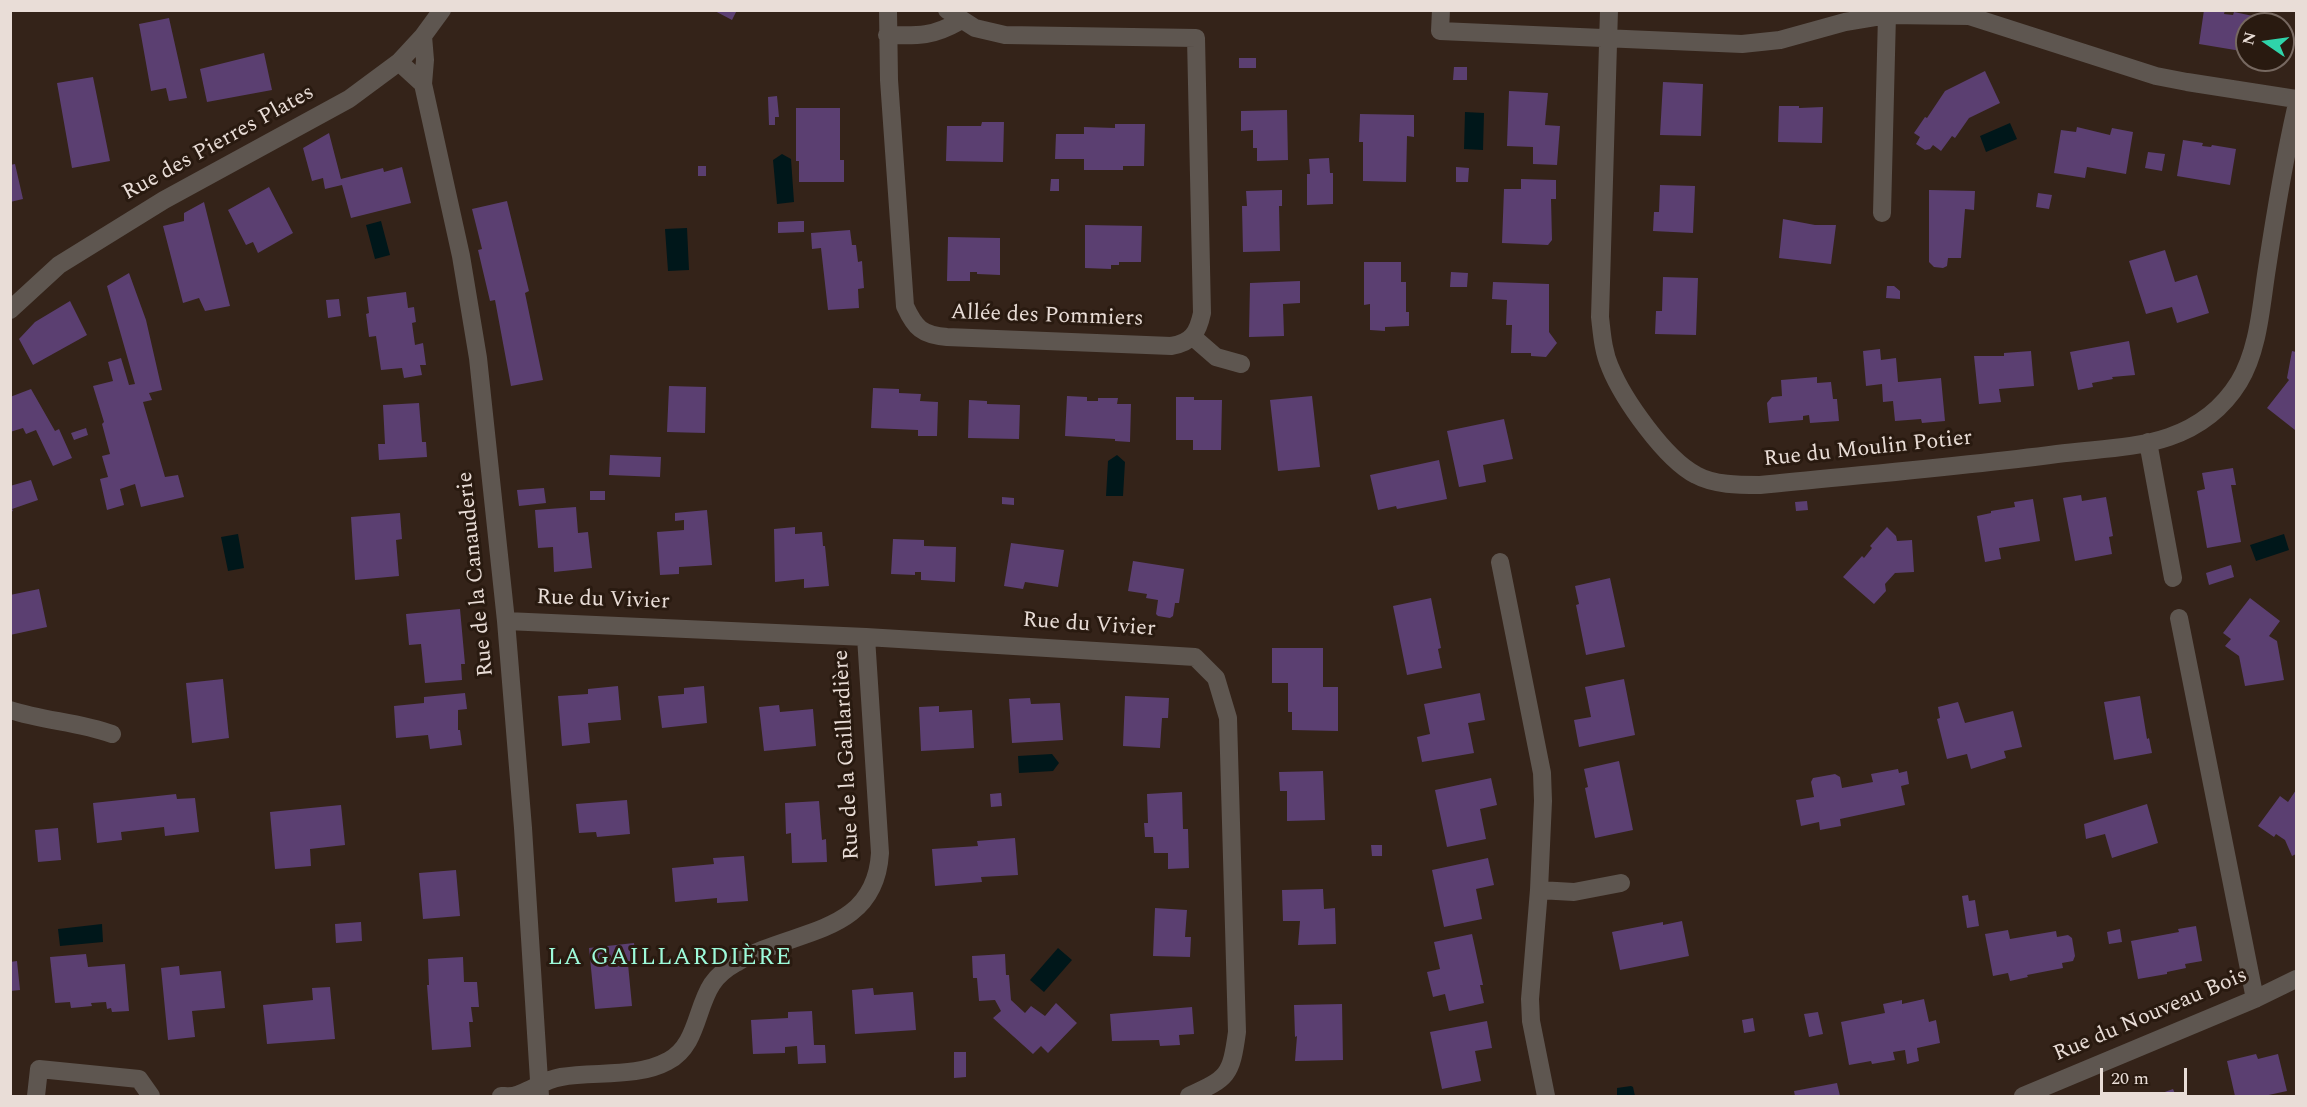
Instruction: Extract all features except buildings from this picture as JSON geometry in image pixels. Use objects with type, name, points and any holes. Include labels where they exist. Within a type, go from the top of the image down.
[{"type":"street","name":"Rue des Pierres Plates","points":[[10,310],[60,265],[164,200],[349,99],[399,62],[423,36],[442,10]]},
{"type":"street","name":"Allée des Pommiers","points":[[888,10],[887,35],[905,306],[910,318],[921,331],[932,336],[946,337],[1171,346],[1183,344],[1193,338]]},
{"type":"street","points":[[1441,10],[1440,31],[1762,43],[1866,17],[1970,16],[2156,76],[2296,99]]},
{"type":"street","name":"Rue du Moulin Potier","points":[[1609,10],[1600,317],[1604,347],[1611,368],[1635,410],[1666,451],[1682,467],[1698,476],[1716,481],[1760,485],[2010,460],[2148,442],[2185,430],[2217,410],[2239,382],[2256,337],[2296,108]]},
{"type":"street","points":[[1882,213],[1887,15]]},
{"type":"street","points":[[887,35],[925,36],[947,28],[953,16],[990,33],[1005,35],[1197,38],[1202,313],[1199,327],[1193,338],[1216,357],[1241,364]]},
{"type":"street","name":"Rue de la Canauderie","points":[[423,36],[425,60],[423,84],[462,256],[489,451],[523,828],[540,1090]]},
{"type":"street","points":[[399,62],[423,84]]},
{"type":"street","points":[[2148,442],[2173,578]]},
{"type":"street","points":[[1500,562],[1542,772],[1543,801],[1539,890],[1532,962],[1531,1021],[1546,1096]]},
{"type":"street","points":[[2179,618],[2255,999]]},
{"type":"street","name":"Rue du Vivier","points":[[506,621],[866,637],[1196,657],[1216,678],[1228,718],[1237,1032],[1233,1063],[1219,1082],[1189,1096]]},
{"type":"street","name":"Rue de la Gaillardière","points":[[501,1096],[540,1090],[562,1077],[643,1068],[668,1061],[685,1046],[706,994],[713,982],[724,971],[755,953],[836,923],[864,902],[876,879],[880,853],[866,637]]},
{"type":"street","points":[[10,710],[33,718],[96,728],[112,734]]},
{"type":"street","points":[[1539,890],[1574,892],[1621,883]]},
{"type":"street","name":"Rue du Nouveau Bois","points":[[2023,1096],[2255,999],[2296,979]]},
{"type":"street","points":[[36,1096],[39,1069],[139,1079],[151,1096]]},
{"type":"water","points":[[1465,112],[1484,113],[1483,150],[1464,149]]},
{"type":"water","points":[[2010,123],[2017,139],[1986,152],[1980,136]]},
{"type":"water","points":[[782,154],[791,159],[794,202],[777,204],[773,160]]},
{"type":"water","points":[[381,221],[390,255],[375,259],[366,225]]},
{"type":"water","points":[[687,228],[689,270],[668,271],[665,229]]},
{"type":"water","points":[[1117,455],[1125,462],[1123,496],[1106,496],[1108,461]]},
{"type":"water","points":[[238,534],[244,568],[228,571],[221,537]]},
{"type":"water","points":[[2284,534],[2289,550],[2256,561],[2250,545]]},
{"type":"water","points":[[1052,754],[1059,763],[1053,771],[1019,773],[1018,756]]},
{"type":"water","points":[[102,924],[103,942],[60,946],[58,929]]},
{"type":"water","points":[[1058,948],[1072,960],[1044,992],[1030,980]]},
{"type":"water","points":[[1631,1086],[1635,1096],[1617,1096],[1617,1088]]},
{"type":"district","name":"LA GAILLARDIÈRE","points":[[670,959]]}]
